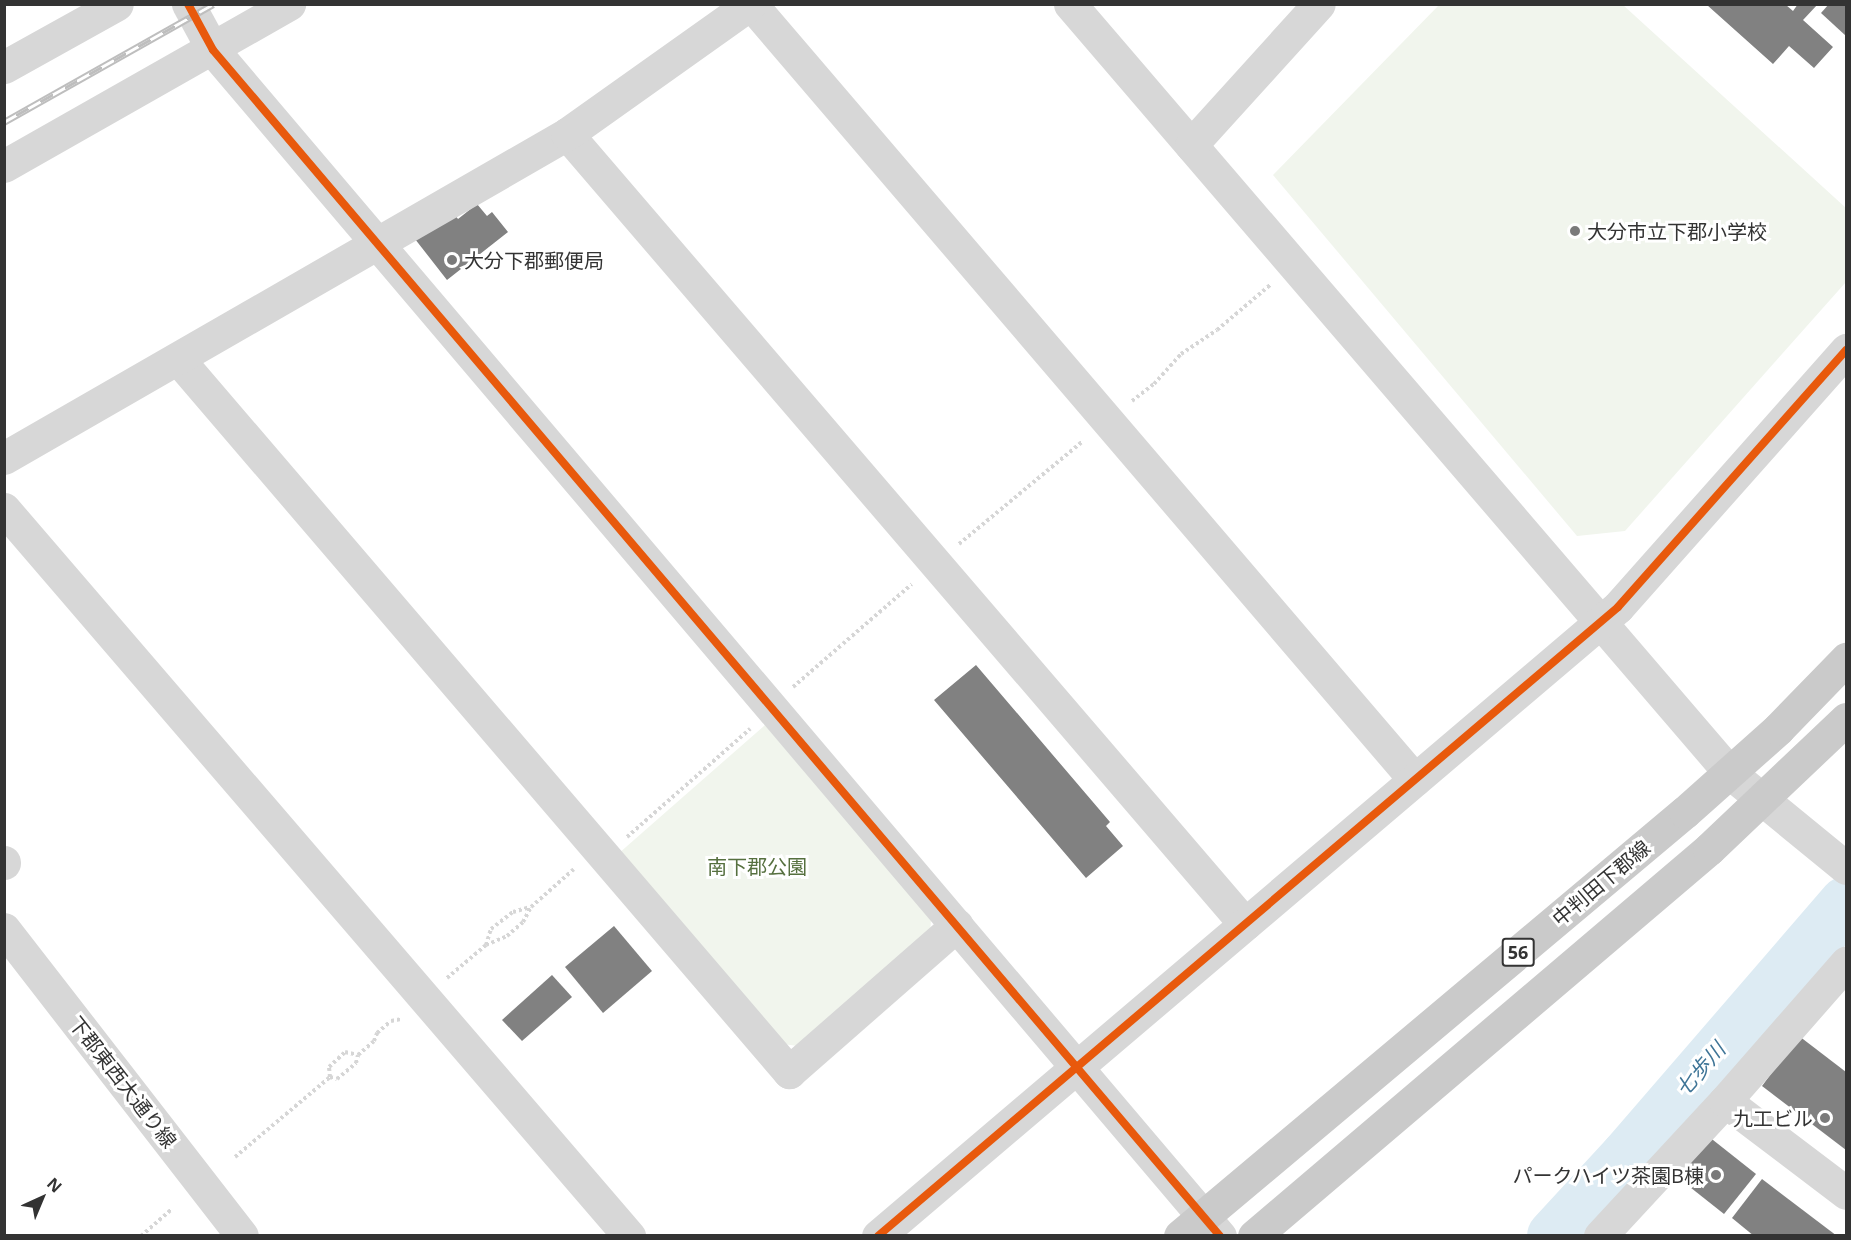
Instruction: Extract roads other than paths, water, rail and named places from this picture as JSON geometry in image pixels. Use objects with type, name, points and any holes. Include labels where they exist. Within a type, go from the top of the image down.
[{"type":"main road","name":"中判田下郡線","points":[[1201,1229],[1730,773],[1846,659]]},
{"type":"main road","name":"56","points":[[1254,1236],[1709,849],[1846,719]]},
{"type":"street","points":[[4,67],[117,4]]},
{"type":"street","points":[[188,4],[213,50],[1077,1067],[1201,1229]]},
{"type":"street","points":[[4,166],[213,50],[289,4]]},
{"type":"street","points":[[4,459],[567,134],[751,4],[1416,780]]},
{"type":"street","points":[[1070,4],[1730,773],[1839,862]]},
{"type":"street","points":[[1191,145],[1318,4]]},
{"type":"street","points":[[567,134],[1245,924]]},
{"type":"street","points":[[878,1236],[1618,607],[1846,350]]},
{"type":"street","points":[[179,360],[789,1072],[957,925]]},
{"type":"street","points":[[4,509],[612,1230]]},
{"type":"street","name":"下郡東西大通り線","points":[[4,929],[242,1236]]},
{"type":"street","points":[[1600,1236],[1725,1101],[1846,963]]},
{"type":"street","points":[[1725,1101],[1846,1193]]},
{"type":"waterway","name":"七歩川","points":[[1554,1236],[1627,1157],[1846,903]]},
{"type":"railway","points":[[4,122],[213,4]]},
{"type":"place","name":"大分市立下郡小学校","points":[[1575,231]]},
{"type":"place","name":"大分下郡郵便局","points":[[452,260]]},
{"type":"place","name":"九工ビル","points":[[1825,1118]]},
{"type":"place","name":"パークハイツ茶園B棟","points":[[1716,1175]]},
{"type":"park label","name":"南下郡公園","points":[[757,866]]}]
